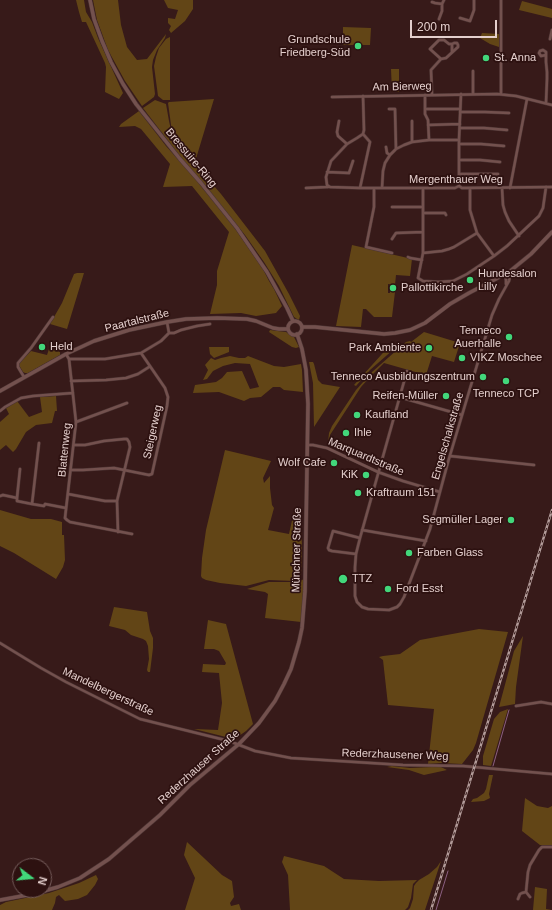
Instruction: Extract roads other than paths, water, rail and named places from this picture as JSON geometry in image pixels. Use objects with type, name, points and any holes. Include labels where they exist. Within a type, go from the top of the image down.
[{"type":"main road","name":"Bressuire-Ring","points":[[90,0],[94,19],[111,62],[136,104],[242,233],[267,272],[287,308],[292,322]]},
{"type":"main road","points":[[302,327],[384,334],[406,332],[425,323],[450,304],[505,275],[531,254],[552,232]]},
{"type":"main road","name":"Paartalstraße","points":[[0,391],[66,354],[94,341],[129,330],[167,322],[205,318],[256,321],[274,328],[288,329]]},
{"type":"main road","points":[[292,322],[298,322],[302,327],[301,331],[297,334],[290,333],[288,329],[289,324],[292,322]]},
{"type":"main road","points":[[297,334],[302,349],[308,388],[308,445]]},
{"type":"main road","name":"Münchner Straße","points":[[296,654],[302,628],[305,598],[308,445]]},
{"type":"main road","name":"Rederzhauser Straße","points":[[0,900],[48,890],[69,883],[90,872],[109,859],[190,785],[239,744],[259,723],[275,701],[291,669],[296,654]]},
{"type":"street","points":[[439,19],[444,0]]},
{"type":"street","points":[[460,18],[470,21],[474,10],[474,0]]},
{"type":"street","points":[[501,0],[501,94]]},
{"type":"street","points":[[432,2],[442,4]]},
{"type":"street","points":[[550,39],[552,30]]},
{"type":"street","points":[[432,95],[431,70],[441,59],[446,58],[458,47],[457,43],[449,44],[444,40],[439,40],[430,49],[441,59]]},
{"type":"street","points":[[452,44],[452,52]]},
{"type":"street","points":[[546,104],[546,54],[548,48]]},
{"type":"street","points":[[473,71],[473,94]]},
{"type":"street","points":[[459,186],[461,94]]},
{"type":"street","name":"Am Bierweg","points":[[332,97],[501,94],[552,105]]},
{"type":"street","points":[[425,95],[425,114],[428,120],[429,140]]},
{"type":"street","points":[[329,187],[326,182],[327,172],[331,160],[347,144],[363,134],[363,96]]},
{"type":"street","points":[[510,188],[527,99]]},
{"type":"street","points":[[389,109],[395,109],[396,149]]},
{"type":"street","points":[[425,109],[510,113]]},
{"type":"street","points":[[339,121],[337,127],[338,136],[347,144]]},
{"type":"street","points":[[412,121],[412,142]]},
{"type":"street","points":[[428,125],[507,130]]},
{"type":"street","points":[[360,188],[370,142],[363,134]]},
{"type":"street","points":[[382,188],[383,171],[385,163],[390,155],[396,149],[412,142],[429,140],[504,146]]},
{"type":"street","points":[[386,147],[387,153],[390,155]]},
{"type":"street","points":[[459,160],[500,162]]},
{"type":"street","points":[[327,172],[349,173],[353,161]]},
{"type":"street","points":[[459,174],[498,174]]},
{"type":"street","name":"Mergenthauer Weg","points":[[306,188],[455,188],[459,186],[462,188],[552,187]]},
{"type":"street","points":[[423,188],[423,253],[418,277],[423,281],[438,282],[453,281],[467,274],[494,256],[519,236],[542,212],[546,187]]},
{"type":"street","points":[[374,188],[374,207],[366,247],[392,253]]},
{"type":"street","points":[[470,188],[470,210],[476,233],[494,256]]},
{"type":"street","points":[[502,188],[505,212],[519,236]]},
{"type":"street","points":[[392,207],[423,206]]},
{"type":"street","points":[[423,214],[445,213],[446,215]]},
{"type":"street","points":[[392,239],[396,233],[423,232]]},
{"type":"street","points":[[423,253],[449,249],[476,233]]},
{"type":"street","points":[[408,257],[422,260]]},
{"type":"street","name":"Engelschalkstraße","points":[[356,554],[354,571],[355,596],[359,604],[368,609],[389,610],[397,607],[407,590],[426,542],[492,315],[510,278],[509,272]]},
{"type":"street","points":[[505,275],[506,285]]},
{"type":"street","points":[[24,377],[18,367],[18,363],[31,348],[53,317]]},
{"type":"street","points":[[167,322],[170,334]]},
{"type":"street","points":[[69,359],[104,359],[141,353],[170,334],[197,326],[210,324]]},
{"type":"street","name":"Steigerweg","points":[[124,470],[149,475],[152,474],[167,406],[168,397],[165,388],[141,353]]},
{"type":"street","name":"Blattenweg","points":[[66,354],[69,359],[76,422],[65,518],[70,522],[118,532]]},
{"type":"street","points":[[71,381],[126,378],[138,374],[149,366]]},
{"type":"street","points":[[360,538],[333,531],[328,548],[332,551],[356,554],[407,371]]},
{"type":"street","points":[[0,411],[21,398],[73,393]]},
{"type":"street","points":[[399,397],[462,415]]},
{"type":"street","points":[[76,422],[127,403]]},
{"type":"street","points":[[74,445],[85,445],[104,441],[127,439],[129,442],[130,445],[117,501],[118,532],[132,534]]},
{"type":"street","points":[[32,504],[39,444]]},
{"type":"street","name":"Marquardtstraße","points":[[308,445],[327,448],[378,472],[440,492]]},
{"type":"street","points":[[450,456],[534,465]]},
{"type":"street","points":[[71,470],[114,468],[124,470]]},
{"type":"street","points":[[17,498],[20,469]]},
{"type":"street","points":[[68,494],[104,501],[117,501]]},
{"type":"street","points":[[0,496],[17,498],[17,501],[32,504],[44,506],[45,504],[66,508]]},
{"type":"street","points":[[362,530],[426,542]]},
{"type":"street","name":"Mandelbergerstraße","points":[[0,643],[41,668],[140,719],[239,744]]},
{"type":"street","points":[[516,706],[541,702],[552,704]]},
{"type":"street","name":"Rederzhausener Weg","points":[[239,744],[255,751],[291,758],[403,765],[463,766],[552,774]]},
{"type":"street","points":[[530,897],[526,892],[530,865],[542,847],[552,847]]},
{"type":"street","points":[[518,899],[520,894],[526,892]]},
{"type":"waterway","points":[[493,766],[509,710]]},
{"type":"waterway","points":[[436,910],[448,871]]},
{"type":"railway","points":[[431,910],[552,510]]},
{"type":"place","name":"Grundschule Friedberg-Süd","points":[[358,46]]},
{"type":"place","name":"St. Anna","points":[[486,58]]},
{"type":"place","name":"Hundesalon Lilly","points":[[470,280]]},
{"type":"place","name":"Pallottikirche","points":[[393,288]]},
{"type":"place","name":"Tenneco Auerhalle","points":[[509,337]]},
{"type":"place","name":"Held","points":[[42,347]]},
{"type":"place","name":"Park Ambiente","points":[[429,348]]},
{"type":"place","name":"VIKZ Moschee","points":[[462,358]]},
{"type":"place","name":"Tenneco Ausbildungszentrum","points":[[483,377]]},
{"type":"place","name":"Tenneco TCP","points":[[506,381]]},
{"type":"place","name":"Reifen-Müller","points":[[446,396]]},
{"type":"place","name":"Kaufland","points":[[357,415]]},
{"type":"place","name":"Ihle","points":[[346,433]]},
{"type":"place","name":"Wolf Cafe","points":[[334,463]]},
{"type":"place","name":"KiK","points":[[366,475]]},
{"type":"place","name":"Kraftraum 151","points":[[358,493]]},
{"type":"place","name":"Segmüller Lager","points":[[511,520]]},
{"type":"place","name":"Farben Glass","points":[[409,553]]},
{"type":"place","name":"TTZ","points":[[343,579]]},
{"type":"place","name":"Ford Esst","points":[[388,589]]}]
